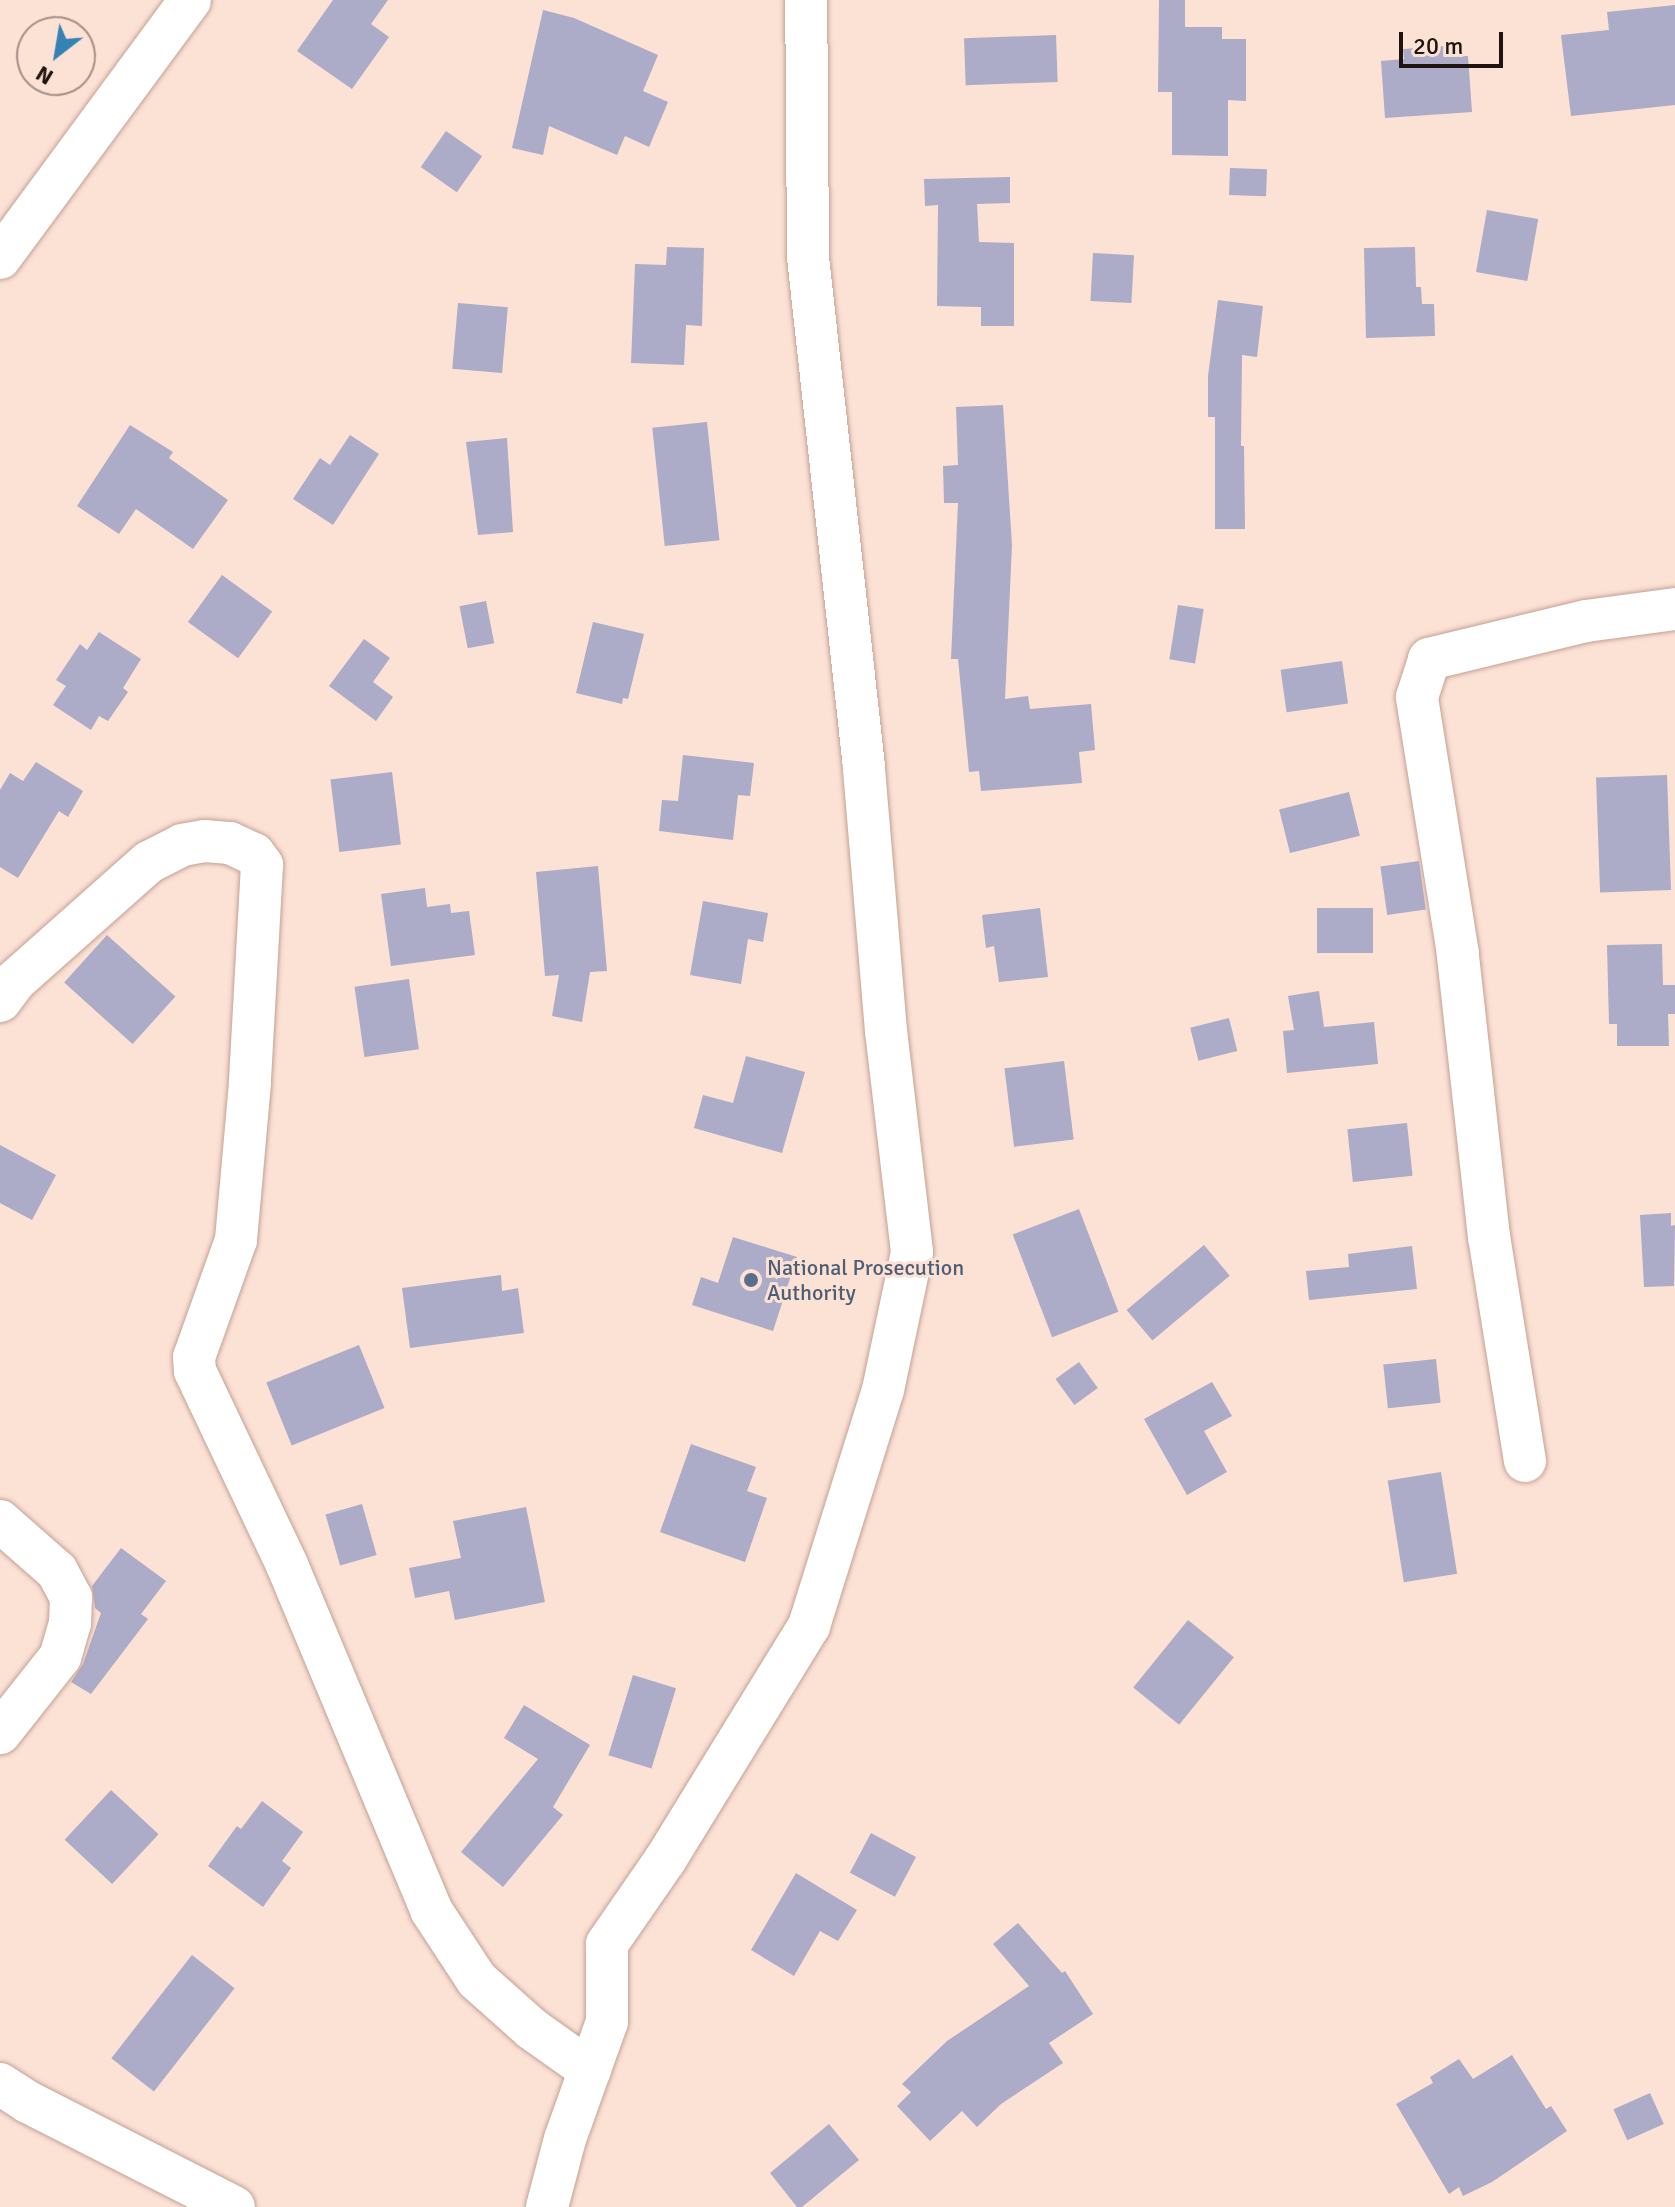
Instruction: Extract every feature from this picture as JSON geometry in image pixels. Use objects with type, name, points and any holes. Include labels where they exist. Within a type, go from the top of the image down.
[{"type":"street","points":[[8,232],[190,0]]},
{"type":"street","points":[[547,2207],[607,2022],[607,1944],[665,1860],[809,1626],[883,1390],[912,1252],[886,1031],[864,767],[808,257],[806,0]]},
{"type":"street","points":[[1525,1461],[1489,1237],[1458,954],[1417,697],[1429,659],[1586,621],[1675,609]]},
{"type":"street","points":[[0,1001],[16,980],[149,862],[171,851],[205,841],[230,843],[254,854],[262,865],[250,1083],[236,1240],[194,1357],[195,1371],[287,1565],[431,1910],[477,1980],[532,2029],[590,2070]]},
{"type":"street","points":[[0,1521],[57,1571],[71,1597],[70,1623],[60,1657],[0,1733]]},
{"type":"street","points":[[0,2084],[28,2102],[234,2207]]},
{"type":"building","points":[[333,0],[388,0],[371,24],[389,37],[352,89],[297,51]]},
{"type":"building","points":[[1159,0],[1185,0],[1185,27],[1222,27],[1222,39],[1246,39],[1246,101],[1228,100],[1228,156],[1172,155],[1172,92],[1158,92]]},
{"type":"building","points":[[1675,5],[1675,105],[1571,116],[1561,35],[1609,30],[1607,12]]},
{"type":"building","points":[[543,10],[574,18],[658,55],[643,91],[668,102],[649,147],[625,136],[617,155],[549,126],[543,155],[512,148]]},
{"type":"building","points":[[1056,35],[1058,82],[966,85],[964,38]]},
{"type":"building","points":[[1444,46],[1444,57],[1468,56],[1472,112],[1385,118],[1381,61],[1404,59],[1403,49]]},
{"type":"building","points":[[446,131],[482,156],[457,192],[421,167]]},
{"type":"building","points":[[1230,168],[1267,169],[1266,196],[1229,195]]},
{"type":"building","points":[[1010,177],[1010,203],[977,204],[979,242],[1014,243],[1014,326],[981,326],[981,307],[937,306],[938,205],[925,206],[924,179]]},
{"type":"building","points":[[1487,210],[1538,219],[1527,281],[1476,272]]},
{"type":"building","points":[[667,247],[704,248],[702,326],[686,325],[684,365],[631,363],[635,264],[666,265]]},
{"type":"building","points":[[1415,247],[1416,287],[1421,287],[1422,304],[1434,304],[1435,336],[1366,338],[1364,248]]},
{"type":"building","points":[[1093,253],[1134,255],[1131,303],[1090,301]]},
{"type":"building","points":[[1218,300],[1263,306],[1257,357],[1242,355],[1241,446],[1244,446],[1245,529],[1215,529],[1215,417],[1208,417],[1208,376]]},
{"type":"building","points":[[458,303],[508,307],[502,373],[452,369]]},
{"type":"building","points":[[1003,405],[1012,545],[1005,699],[1028,696],[1030,709],[1091,704],[1095,750],[1079,752],[1082,783],[981,791],[979,771],[969,772],[958,659],[951,659],[958,503],[944,503],[943,466],[958,465],[956,407]]},
{"type":"building","points":[[707,422],[719,540],[665,546],[652,428]]},
{"type":"building","points":[[130,425],[173,452],[169,458],[228,500],[193,549],[136,509],[119,534],[77,506]]},
{"type":"building","points":[[350,435],[379,454],[333,525],[293,499],[320,458],[330,465]]},
{"type":"building","points":[[507,438],[513,532],[478,535],[466,442]]},
{"type":"building","points":[[222,575],[272,611],[238,658],[188,622]]},
{"type":"building","points":[[486,601],[494,643],[468,648],[459,606]]},
{"type":"building","points":[[1178,605],[1204,609],[1195,663],[1169,659]]},
{"type":"building","points":[[593,622],[644,634],[628,699],[623,698],[622,704],[576,693]]},
{"type":"building","points":[[99,632],[141,659],[123,688],[128,692],[108,721],[99,716],[91,730],[53,705],[66,686],[56,680],[80,644],[87,650]]},
{"type":"building","points":[[364,639],[390,658],[373,682],[393,697],[376,721],[329,686]]},
{"type":"building","points":[[1342,661],[1348,704],[1287,712],[1281,670]]},
{"type":"building","points":[[683,755],[754,763],[750,796],[738,795],[733,840],[659,831],[662,800],[678,801]]},
{"type":"building","points":[[36,762],[83,791],[68,817],[59,811],[18,878],[0,867],[0,790],[10,773],[23,781]]},
{"type":"building","points":[[392,772],[401,844],[339,852],[330,780]]},
{"type":"building","points":[[1667,775],[1671,890],[1600,892],[1596,777]]},
{"type":"building","points":[[1349,792],[1360,836],[1290,853],[1279,809]]},
{"type":"building","points":[[1419,861],[1426,910],[1387,915],[1380,866]]},
{"type":"building","points":[[598,866],[607,971],[590,972],[582,1022],[552,1016],[559,975],[545,976],[536,872]]},
{"type":"building","points":[[425,888],[427,907],[450,904],[451,913],[469,911],[475,955],[391,966],[381,894]]},
{"type":"building","points":[[703,901],[768,913],[763,942],[748,939],[741,984],[690,975]]},
{"type":"building","points":[[1040,908],[1048,977],[999,982],[994,946],[986,948],[982,915]]},
{"type":"building","points":[[1317,908],[1373,908],[1373,953],[1317,953]]},
{"type":"building","points":[[107,935],[175,997],[133,1044],[64,983]]},
{"type":"building","points":[[1662,944],[1663,985],[1675,985],[1675,1014],[1668,1014],[1669,1046],[1617,1046],[1617,1024],[1609,1024],[1607,945]]},
{"type":"building","points":[[409,979],[419,1049],[364,1057],[355,987]]},
{"type":"building","points":[[1319,991],[1324,1027],[1374,1022],[1378,1064],[1287,1073],[1283,1031],[1294,1030],[1288,996]]},
{"type":"building","points":[[1229,1018],[1237,1051],[1198,1061],[1190,1028]]},
{"type":"building","points":[[746,1056],[805,1072],[782,1153],[694,1128],[703,1095],[733,1103]]},
{"type":"building","points":[[1064,1061],[1074,1139],[1014,1147],[1004,1068]]},
{"type":"building","points":[[1407,1123],[1413,1176],[1353,1182],[1347,1129]]},
{"type":"building","points":[[0,1145],[56,1175],[32,1220],[0,1203]]},
{"type":"building","points":[[1079,1209],[1118,1312],[1052,1337],[1013,1234]]},
{"type":"building","points":[[1671,1213],[1671,1226],[1675,1225],[1674,1286],[1644,1287],[1640,1215]]},
{"type":"building","points":[[733,1237],[797,1257],[773,1331],[692,1305],[701,1277],[718,1283]]},
{"type":"building","points":[[1204,1245],[1230,1276],[1152,1341],[1127,1310]]},
{"type":"building","points":[[1412,1246],[1417,1289],[1309,1300],[1306,1271],[1349,1267],[1348,1254]]},
{"type":"building","points":[[501,1275],[502,1291],[518,1288],[524,1333],[410,1348],[402,1288]]},
{"type":"building","points":[[359,1345],[384,1408],[292,1446],[266,1382]]},
{"type":"building","points":[[1436,1359],[1441,1403],[1388,1408],[1383,1365]]},
{"type":"building","points":[[1079,1362],[1098,1388],[1074,1405],[1056,1379]]},
{"type":"building","points":[[1212,1382],[1232,1416],[1204,1431],[1227,1472],[1187,1495],[1144,1419]]},
{"type":"building","points":[[691,1444],[756,1467],[747,1491],[767,1498],[745,1562],[660,1532]]},
{"type":"building","points":[[1441,1472],[1457,1574],[1404,1582],[1388,1480]]},
{"type":"building","points":[[362,1504],[377,1555],[340,1565],[325,1514]]},
{"type":"building","points":[[526,1507],[545,1602],[455,1620],[449,1591],[415,1598],[409,1568],[461,1558],[453,1521]]},
{"type":"building","points":[[121,1548],[166,1581],[141,1614],[148,1619],[91,1694],[71,1682],[83,1664],[101,1613],[95,1608],[92,1586]]},
{"type":"building","points":[[1188,1620],[1234,1657],[1179,1725],[1133,1688]]},
{"type":"building","points":[[633,1675],[676,1688],[651,1768],[608,1755]]},
{"type":"building","points":[[524,1705],[590,1745],[553,1807],[563,1815],[503,1887],[461,1852],[538,1759],[504,1738]]},
{"type":"building","points":[[111,1790],[159,1834],[112,1884],[65,1840]]},
{"type":"building","points":[[262,1801],[303,1832],[282,1861],[291,1868],[263,1907],[208,1866],[237,1826],[241,1829]]},
{"type":"building","points":[[871,1833],[916,1857],[895,1897],[850,1873]]},
{"type":"building","points":[[796,1873],[857,1910],[838,1941],[820,1931],[794,1976],[751,1950]]},
{"type":"building","points":[[1018,1923],[1062,1973],[1065,1971],[1093,2014],[1049,2043],[1063,2063],[1001,2104],[977,2127],[962,2111],[930,2141],[897,2106],[911,2092],[902,2084],[947,2041],[1029,1986],[993,1944]]},
{"type":"building","points":[[192,1955],[235,1988],[154,2091],[111,2058]]},
{"type":"building","points":[[1512,2055],[1546,2109],[1551,2106],[1567,2131],[1492,2182],[1463,2196],[1459,2187],[1449,2194],[1396,2104],[1433,2083],[1430,2077],[1459,2059],[1473,2079]]},
{"type":"building","points":[[1650,2093],[1664,2124],[1627,2140],[1613,2109]]},
{"type":"building","points":[[829,2124],[859,2160],[802,2207],[797,2207],[770,2173]]},
{"type":"place","name":"National Prosecution Authority","points":[[751,1280]]}]
